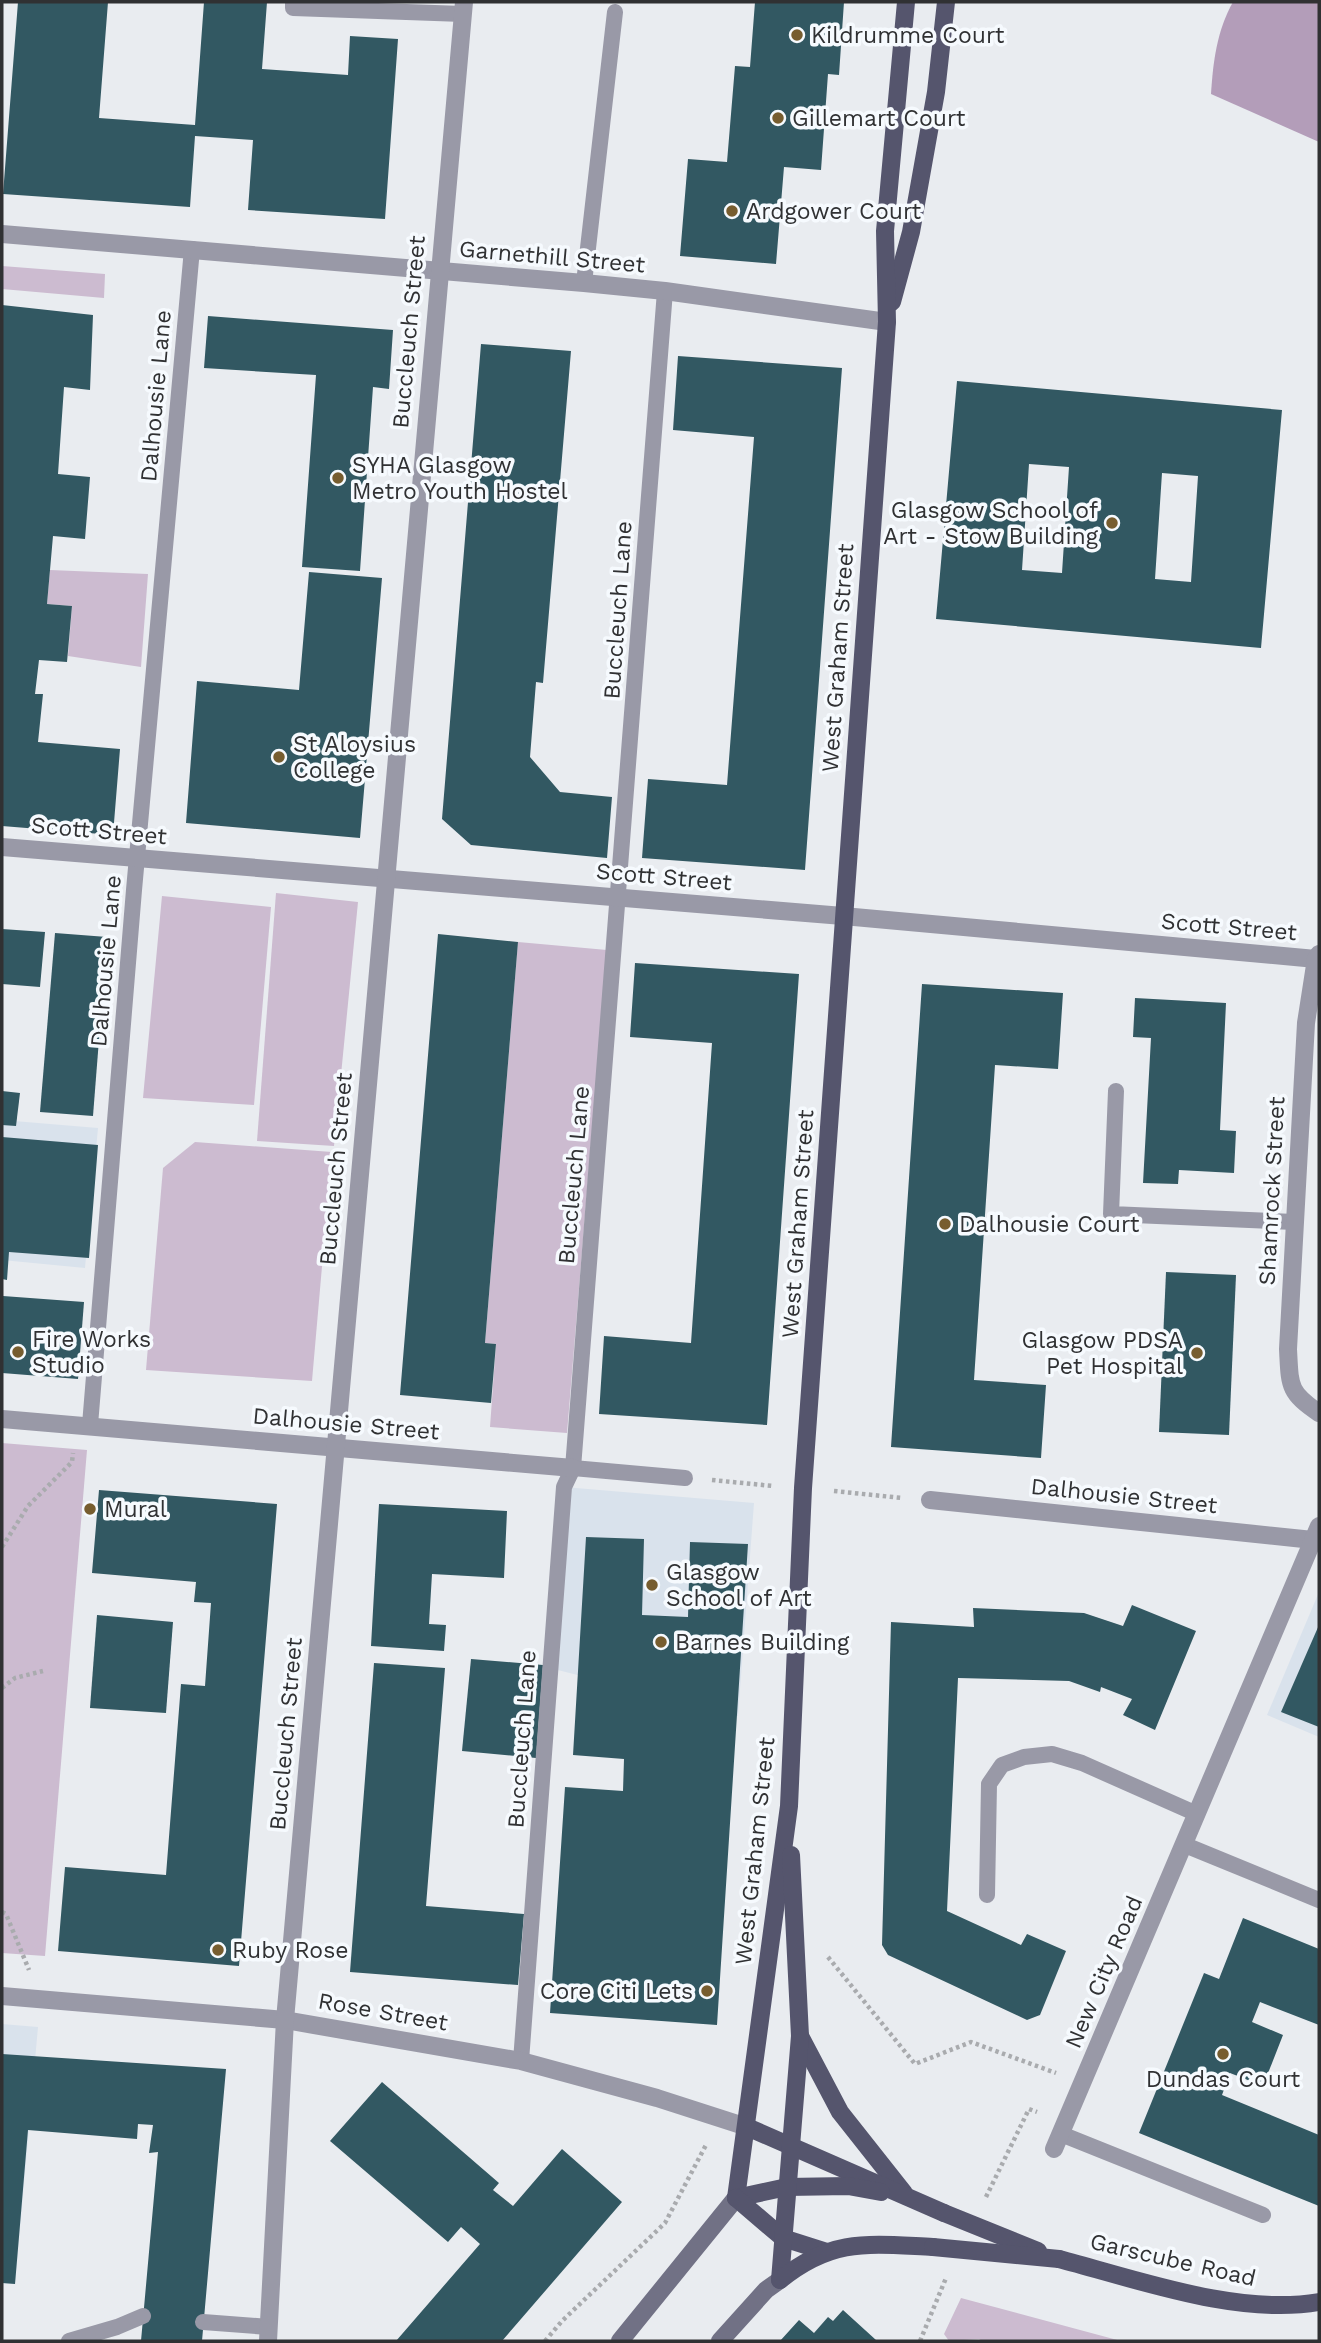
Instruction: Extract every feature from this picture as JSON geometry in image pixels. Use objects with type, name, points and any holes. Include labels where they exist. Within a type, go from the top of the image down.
[{"type":"main road","name":"West Graham Street","points":[[736,2198],[789,1806],[803,1488],[887,322],[885,231],[906,2]]},
{"type":"main road","name":"West Graham Street","points":[[887,322],[911,232],[936,92],[946,2]]},
{"type":"main road","points":[[780,2280],[800,2036],[789,1806]]},
{"type":"main road","points":[[800,2036],[840,2112],[905,2195]]},
{"type":"main road","name":"Garscube Road","points":[[747,2127],[944,2213],[1059,2259],[1192,2294],[1257,2306],[1319,2302]]},
{"type":"main road","name":"Garscube Road","points":[[736,2198],[787,2187],[848,2186],[905,2195]]},
{"type":"main road","points":[[736,2198],[783,2238],[827,2252]]},
{"type":"main road","name":"Garscube Road","points":[[780,2280],[798,2266],[847,2245],[933,2247],[1059,2259]]},
{"type":"street","name":"Buccleuch Street","points":[[268,2334],[285,2020],[463,8]]},
{"type":"street","name":"Garnethill Street","points":[[2,234],[665,291],[887,322]]},
{"type":"street","name":"Scott Street","points":[[2,847],[1317,957]]},
{"type":"street","name":"Shamrock Street","points":[[1317,957],[1306,1023],[1288,1349],[1290,1382],[1298,1399],[1319,1413]]},
{"type":"street","name":"Dalhousie Street","points":[[2,1419],[573,1468]]},
{"type":"street","name":"Dalhousie Street","points":[[930,1500],[1316,1533]]},
{"type":"street","name":"New City Road","points":[[1058,2142],[1316,1533]]},
{"type":"street","name":"Rose Street","points":[[2,1996],[285,2020],[521,2061],[747,2127]]},
{"type":"street","points":[[620,2341],[736,2198]]},
{"type":"street","points":[[720,2341],[766,2290],[780,2280]]},
{"type":"lane","points":[[293,2],[293,8],[463,8]]},
{"type":"lane","points":[[584,283],[615,12]]},
{"type":"lane","name":"Dalhousie Lane","points":[[83,1425],[192,249]]},
{"type":"lane","name":"Buccleuch Lane","points":[[521,2061],[564,1487],[573,1468],[665,291]]},
{"type":"lane","points":[[1116,1091],[1111,1214],[1295,1222]]},
{"type":"lane","name":"Dalhousie Street","points":[[573,1468],[685,1478]]},
{"type":"lane","points":[[987,1895],[989,1784],[1002,1765],[1024,1757],[1052,1754],[1082,1763],[1197,1814]]},
{"type":"lane","points":[[1185,1845],[1319,1900]]},
{"type":"lane","points":[[1058,2142],[1263,2215]]},
{"type":"lane","points":[[69,2341],[143,2316]]},
{"type":"lane","points":[[203,2322],[268,2334]]},
{"type":"path","points":[[2,1547],[28,1507],[72,1462],[83,1425]]},
{"type":"path","points":[[2,1688],[15,1678],[43,1671]]},
{"type":"path","points":[[2,1912],[6,1914],[41,2000]]},
{"type":"path","points":[[794,1916],[915,2064],[971,2042],[1084,2083]]},
{"type":"path","points":[[545,2341],[562,2321],[665,2223],[720,2118]]},
{"type":"path","points":[[920,2341],[941,2289]]},
{"type":"shaded area","points":[[1233,2],[1319,2],[1319,142],[1211,94],[1217,46]]},
{"type":"shaded area","points":[[2,266],[105,274],[104,298],[2,289]]},
{"type":"shaded area","points":[[50,570],[148,574],[141,667],[68,656],[72,606],[47,604]]},
{"type":"shaded area","points":[[276,893],[358,902],[334,1146],[257,1141]]},
{"type":"shaded area","points":[[162,896],[271,907],[254,1105],[143,1098]]},
{"type":"shaded area","points":[[518,942],[607,950],[567,1433],[490,1427],[496,1344],[485,1343]]},
{"type":"shaded area","points":[[2,1120],[98,1128],[85,1268],[2,1260]]},
{"type":"shaded area","points":[[195,1142],[332,1152],[312,1381],[146,1370],[163,1168]]},
{"type":"shaded area","points":[[2,1443],[87,1450],[45,1956],[2,1953]]},
{"type":"shaded area","name":"Glasgow School of Art","points":[[564,1487],[754,1503],[738,1716],[550,1668]]},
{"type":"shaded area","points":[[1319,1592],[1319,1737],[1267,1715]]},
{"type":"shaded area","points":[[2,2024],[38,2027],[15,2284],[2,2283]]},
{"type":"shaded area","points":[[961,2298],[1121,2341],[949,2341],[944,2334]]},
{"type":"building","points":[[18,2],[108,2],[99,118],[195,125],[204,2],[267,2],[262,69],[348,75],[350,36],[398,39],[385,219],[248,210],[253,140],[195,136],[190,207],[3,194]]},
{"type":"building","points":[[755,2],[844,2],[839,75],[828,74],[821,170],[784,167],[776,264],[680,256],[688,159],[727,162],[735,66],[750,67]]},
{"type":"building","points":[[2,305],[93,315],[90,390],[64,387],[58,474],[90,477],[85,539],[53,536],[47,604],[72,606],[67,662],[39,660],[35,694],[43,694],[38,742],[120,749],[113,835],[2,826]]},
{"type":"building","name":"SYHA Glasgow Metro Youth Hostel","points":[[208,316],[393,330],[389,389],[373,387],[360,571],[302,567],[316,375],[204,368]]},
{"type":"building","points":[[481,344],[571,351],[543,683],[536,682],[530,757],[560,792],[612,797],[607,858],[471,845],[442,819]]},
{"type":"building","points":[[678,356],[842,368],[805,870],[642,858],[648,779],[727,785],[754,437],[673,430]]},
{"type":"building","name":"Glasgow School of Art - Stow Building","points":[[957,381],[1282,410],[1261,648],[936,619]],"holes":[[[1029,464],[1069,467],[1062,573],[1022,570]],[[1162,473],[1198,476],[1191,582],[1155,579]]]},
{"type":"building","name":"St Aloysius College","points":[[309,572],[382,578],[360,838],[186,823],[197,681],[299,690]]},
{"type":"building","points":[[2,929],[45,932],[40,987],[2,984]]},
{"type":"building","points":[[55,933],[107,937],[93,1116],[40,1112]]},
{"type":"building","points":[[438,934],[518,942],[485,1343],[496,1344],[491,1403],[400,1395]]},
{"type":"building","points":[[635,963],[799,974],[767,1425],[599,1414],[604,1336],[691,1343],[712,1043],[630,1037]]},
{"type":"building","name":"Dalhousie Court","points":[[922,984],[1063,993],[1058,1069],[995,1065],[974,1380],[1046,1385],[1041,1458],[891,1447]]},
{"type":"building","points":[[1135,998],[1226,1003],[1220,1130],[1236,1131],[1234,1173],[1179,1170],[1178,1184],[1143,1183],[1151,1038],[1133,1037]]},
{"type":"building","points":[[2,1091],[20,1093],[16,1126],[2,1125]]},
{"type":"building","points":[[2,1137],[98,1145],[89,1258],[9,1252],[7,1280],[2,1279]]},
{"type":"building","name":"Glasgow PDSA Pet Hospital","points":[[1166,1272],[1236,1275],[1229,1435],[1159,1432]]},
{"type":"building","points":[[3,1296],[84,1302],[78,1379],[2,1373]]},
{"type":"building","points":[[99,1490],[277,1504],[239,1966],[58,1951],[65,1867],[166,1875],[181,1684],[205,1686],[211,1603],[194,1602],[196,1582],[92,1573]]},
{"type":"building","points":[[379,1504],[507,1511],[504,1578],[432,1574],[429,1624],[446,1625],[444,1651],[371,1646]]},
{"type":"building","points":[[586,1537],[644,1539],[642,1615],[688,1617],[690,1542],[748,1544],[717,2025],[550,2013],[565,1787],[623,1791],[624,1759],[573,1755]]},
{"type":"building","points":[[1132,1605],[1196,1631],[1155,1730],[1123,1715],[1132,1699],[1101,1687],[1100,1692],[1069,1681],[958,1678],[947,1911],[1021,1945],[1027,1934],[1066,1951],[1040,2015],[1027,2020],[888,1955],[882,1945],[891,1622],[974,1627],[973,1608],[1084,1613],[1123,1626]]},
{"type":"building","points":[[97,1615],[173,1622],[166,1713],[90,1708]]},
{"type":"building","points":[[1319,1625],[1319,1727],[1281,1712]]},
{"type":"building","points":[[471,1659],[543,1665],[536,1758],[462,1751]]},
{"type":"building","points":[[374,1663],[445,1668],[426,1906],[524,1914],[518,1985],[350,1972]]},
{"type":"building","name":"Dundas Court","points":[[1243,1918],[1319,1949],[1319,2025],[1260,2002],[1252,2022],[1283,2035],[1263,2086],[1230,2073],[1222,2095],[1319,2135],[1319,2206],[1139,2133],[1204,1973],[1219,1979]]},
{"type":"building","points":[[2,2054],[226,2069],[202,2341],[141,2341],[158,2152],[149,2153],[153,2125],[138,2124],[137,2139],[28,2130],[15,2284],[2,2283]]},
{"type":"building","points":[[382,2082],[499,2183],[493,2190],[513,2206],[562,2149],[622,2202],[502,2341],[396,2341],[480,2244],[461,2227],[448,2242],[330,2141]]},
{"type":"building","points":[[843,2310],[876,2340],[780,2341],[799,2320],[814,2333],[828,2317],[833,2321]]},
{"type":"place","name":"Kildrumme Court","points":[[797,35]]},
{"type":"place","name":"Gillemart Court","points":[[778,118]]},
{"type":"place","name":"Ardgower Court","points":[[732,211]]},
{"type":"place","name":"SYHA Glasgow Metro Youth Hostel","points":[[338,478]]},
{"type":"place","name":"Glasgow School of Art - Stow Building","points":[[1112,523]]},
{"type":"place","name":"St Aloysius College","points":[[279,757]]},
{"type":"place","name":"Dalhousie Court","points":[[945,1224]]},
{"type":"place","name":"Fire Works Studio","points":[[18,1352]]},
{"type":"place","name":"Glasgow PDSA Pet Hospital","points":[[1197,1353]]},
{"type":"place","name":"Mural","points":[[90,1509]]},
{"type":"place","name":"Glasgow School of Art","points":[[652,1585]]},
{"type":"place","name":"Barnes Building","points":[[661,1642]]},
{"type":"place","name":"Ruby Rose","points":[[218,1950]]},
{"type":"place","name":"Core Citi Lets","points":[[707,1991]]},
{"type":"place","name":"Dundas Court","points":[[1223,2054]]}]
